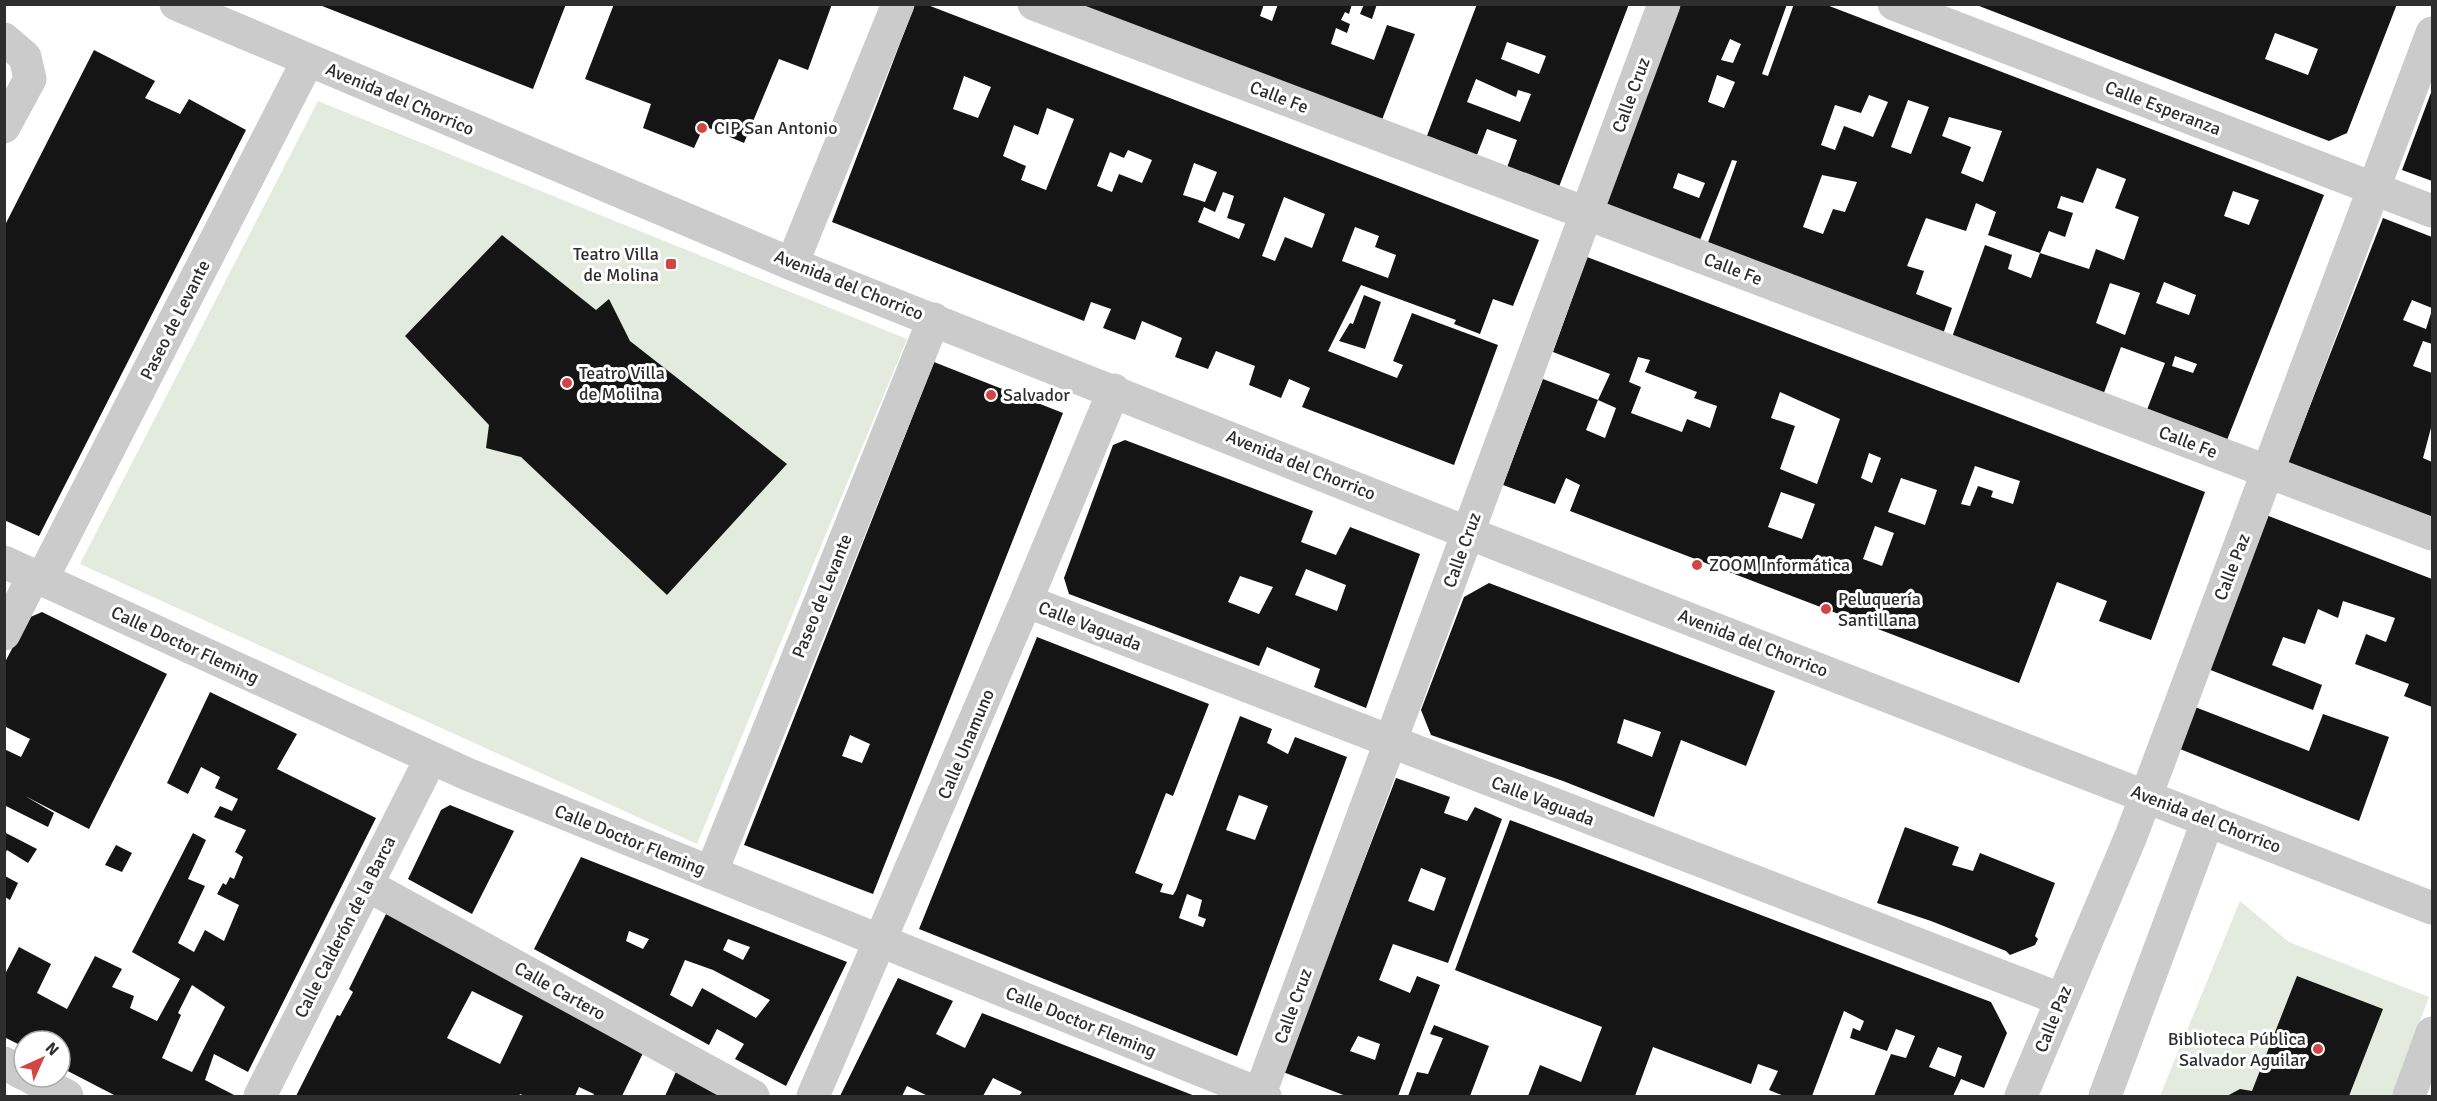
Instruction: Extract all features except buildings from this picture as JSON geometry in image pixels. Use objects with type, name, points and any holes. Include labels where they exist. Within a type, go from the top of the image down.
[{"type":"street","name":"Avenida del Chorrico","points":[[176,4],[792,264],[1114,390],[1468,533],[2433,908]]},
{"type":"street","points":[[792,264],[898,4]]},
{"type":"street","name":"Calle Fe","points":[[1034,4],[2433,534]]},
{"type":"street","name":"Calle Cruz","points":[[1262,1096],[1664,4]]},
{"type":"street","name":"Calle Esperanza","points":[[1894,4],[2433,211]]},
{"type":"street","name":"Calle Paz","points":[[2021,1096],[2146,796],[2433,33]]},
{"type":"street","points":[[4,127],[30,79],[15,48]]},
{"type":"street","name":"Paseo de Levante","points":[[4,634],[38,577],[308,60]]},
{"type":"street","name":"Paseo de Levante","points":[[711,873],[934,319]]},
{"type":"street","name":"Calle Unamuno","points":[[813,1096],[881,942],[1114,390]]},
{"type":"street","name":"Calle Doctor Fleming","points":[[4,562],[431,758],[1262,1096]]},
{"type":"street","name":"Calle Vaguada","points":[[1026,601],[2060,999]]},
{"type":"street","name":"Calle Calderón de la Barca","points":[[260,1096],[431,758]]},
{"type":"street","points":[[2105,1096],[2208,820]]},
{"type":"street","name":"Calle Cartero","points":[[367,885],[753,1096]]},
{"type":"street","points":[[2409,1096],[2433,1034]]},
{"type":"street","points":[[53,1089],[67,1096]]},
{"type":"shaded area","points":[[318,101],[907,339],[697,844],[80,564]]},
{"type":"shaded area","points":[[2240,901],[2289,942],[2429,997],[2392,1096],[2160,1096]]},
{"type":"place","name":"CIP San Antonio","points":[[702,128]]},
{"type":"place","name":"Teatro Villa de Molina","points":[[671,264]]},
{"type":"place","name":"Teatro Villa de Molilna","points":[[567,383]]},
{"type":"place","name":"Salvador","points":[[991,395]]},
{"type":"place","name":"ZOOM Informática","points":[[1697,565]]},
{"type":"place","name":"Peluquería Santillana","points":[[1826,609]]},
{"type":"place","name":"Biblioteca Pública Salvador Aguilar","points":[[2318,1049]]}]
